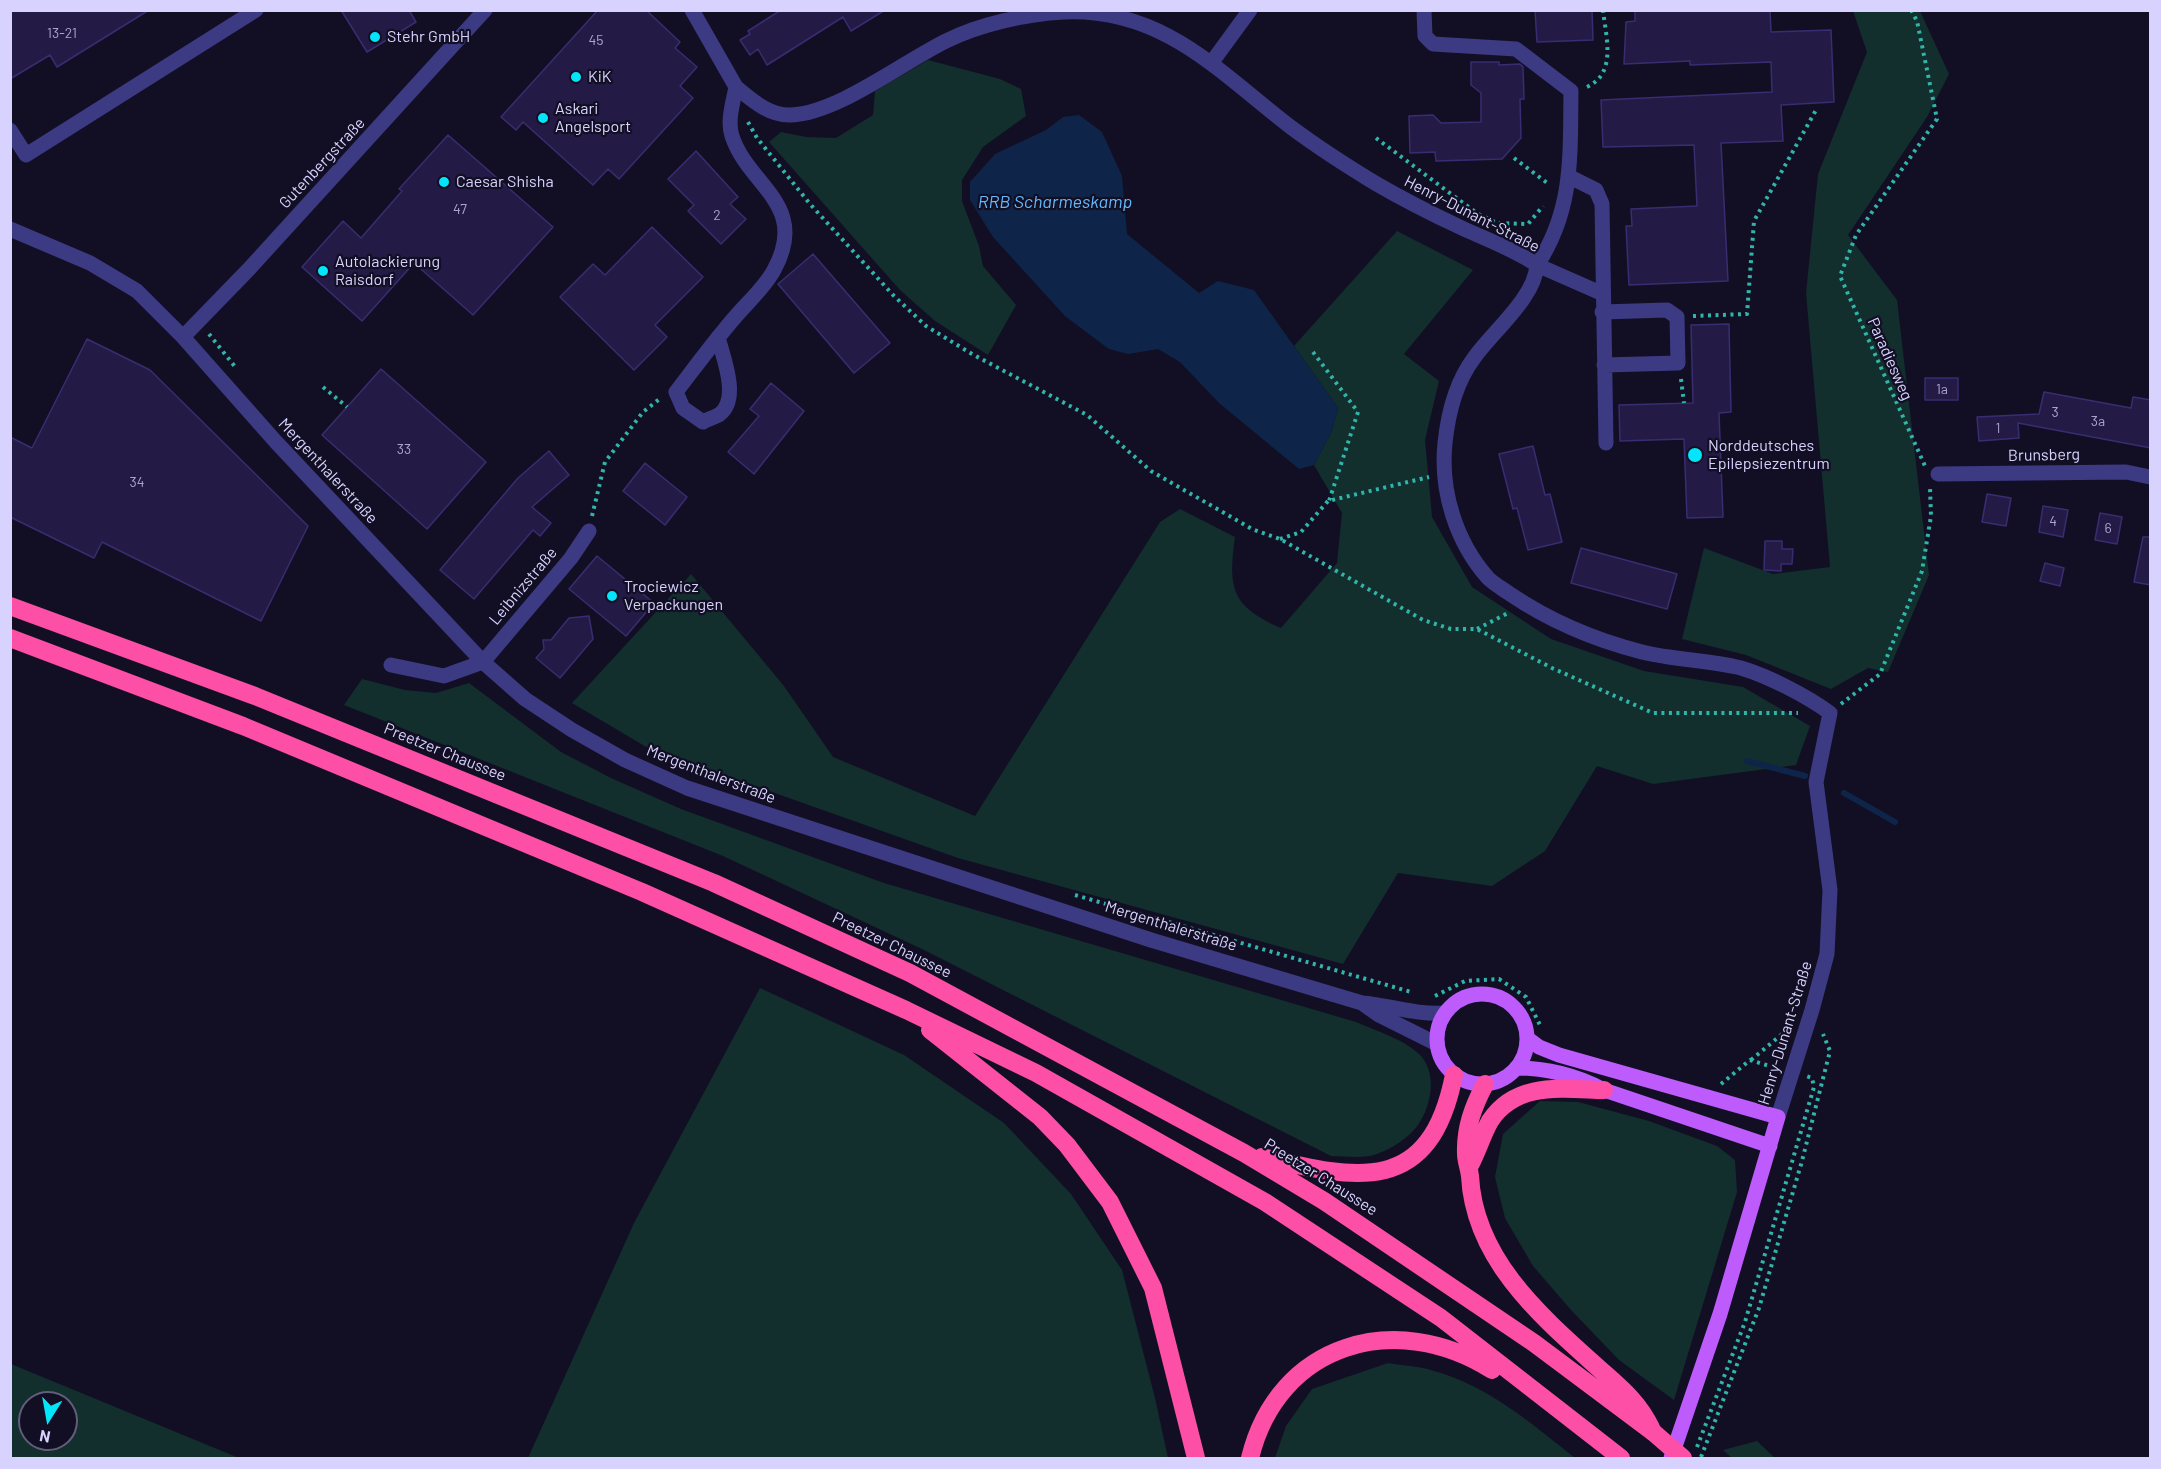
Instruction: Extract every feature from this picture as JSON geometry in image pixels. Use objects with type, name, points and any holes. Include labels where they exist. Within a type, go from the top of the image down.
[{"type":"highway","name":"Preetzer Chaussee","points":[[10,606],[255,696],[714,883],[910,973],[1244,1153],[1405,1253],[1534,1343],[1653,1432],[1690,1453]]},
{"type":"highway","points":[[10,638],[243,726],[642,892],[906,1010],[1036,1074],[1265,1202],[1441,1318],[1621,1458]]},
{"type":"highway","points":[[906,1010],[1040,1117],[1067,1145],[1110,1202],[1153,1288],[1196,1458]]},
{"type":"highway","points":[[1244,1153],[1342,1175],[1383,1172],[1400,1165],[1417,1152],[1435,1132],[1450,1093],[1454,1074]]},
{"type":"highway","points":[[1485,1084],[1467,1128],[1466,1157],[1469,1167],[1471,1201],[1479,1227],[1518,1289],[1552,1327],[1641,1407],[1653,1432]]},
{"type":"highway","points":[[1469,1167],[1490,1122],[1508,1103],[1521,1095],[1534,1089],[1604,1090]]},
{"type":"highway","points":[[1250,1458],[1264,1416],[1296,1375],[1316,1360],[1343,1347],[1375,1342],[1410,1342],[1439,1346],[1475,1359],[1571,1419]]},
{"type":"main road","points":[[1478,995],[1492,996],[1506,1001],[1517,1011],[1524,1024],[1527,1038],[1526,1049],[1516,1068],[1502,1080],[1485,1084],[1468,1082],[1454,1074],[1444,1064],[1437,1044],[1444,1013],[1464,998],[1478,995]]},
{"type":"main road","points":[[1527,1038],[1539,1047],[1559,1055],[1778,1117],[1720,1314],[1671,1458]]},
{"type":"main road","points":[[1516,1068],[1555,1071],[1583,1079],[1604,1090],[1770,1146]]},
{"type":"street","points":[[10,130],[26,155],[256,10]]},
{"type":"street","name":"Gutenbergstraße","points":[[183,337],[485,10]]},
{"type":"street","points":[[692,10],[736,87],[730,117],[732,136],[743,156],[769,190],[785,221],[782,249],[773,272],[718,337],[676,392],[684,408],[703,422],[722,413],[729,397],[728,377],[718,337]]},
{"type":"street","points":[[1212,62],[1250,10]]},
{"type":"street","points":[[1424,10],[1425,36],[1433,44],[1516,49],[1570,91],[1570,177],[1559,225],[1551,244],[1537,265],[1603,294]]},
{"type":"street","name":"Henry-Dunant-Straße","points":[[736,87],[760,106],[791,115],[833,103],[947,40],[1023,14],[1065,12],[1126,20],[1171,36],[1212,62],[1292,128],[1334,158],[1411,203],[1537,265],[1531,285],[1473,358],[1455,394],[1445,444],[1445,476],[1451,514],[1467,550],[1489,579],[1526,604],[1564,625],[1607,642],[1645,653],[1742,669],[1815,702],[1830,713],[1816,782],[1830,890],[1827,954],[1778,1117]]},
{"type":"street","points":[[1570,177],[1596,190],[1602,204],[1602,312],[1606,443]]},
{"type":"street","name":"Mergenthalerstraße","points":[[10,229],[90,263],[137,291],[183,337],[276,442],[483,662],[525,699],[572,730],[625,760],[687,788],[1128,933],[1362,1003],[1423,1013],[1444,1013]]},
{"type":"street","points":[[1602,312],[1667,310],[1677,317],[1678,363],[1604,365]]},
{"type":"street","name":"Brunsberg","points":[[1932,478],[2126,472],[2151,477]]},
{"type":"street","name":"Leibnizstraße","points":[[483,662],[571,558],[589,531]]},
{"type":"street","points":[[391,665],[444,676],[483,662]]},
{"type":"street","name":"Mergenthalerstraße","points":[[1362,1003],[1380,1015],[1437,1044]]},
{"type":"path","points":[[1570,91],[1589,87],[1606,70],[1603,10]]},
{"type":"path","name":"Paradiesweg","points":[[1830,713],[1880,674],[1922,571],[1931,516],[1932,478],[1840,276],[1856,235],[1937,119],[1917,21],[1911,10]]},
{"type":"path","points":[[1677,317],[1747,314],[1754,221],[1816,110]]},
{"type":"path","points":[[746,117],[757,138],[810,204],[894,296],[926,326],[972,354],[1087,415],[1151,471],[1252,529],[1280,538],[1423,620],[1450,629],[1477,629],[1526,604]]},
{"type":"path","points":[[1376,138],[1478,214],[1497,223],[1528,224],[1546,201]]},
{"type":"path","points":[[1514,158],[1554,187],[1550,194]]},
{"type":"path","points":[[199,321],[243,376]]},
{"type":"path","points":[[1280,538],[1301,532],[1328,501],[1358,412],[1313,352]]},
{"type":"path","points":[[1678,363],[1684,403]]},
{"type":"path","points":[[323,387],[346,407]]},
{"type":"path","points":[[589,531],[605,462],[643,412],[656,399],[676,392]]},
{"type":"path","points":[[1328,501],[1445,476]]},
{"type":"path","points":[[1477,629],[1552,668],[1653,713],[1830,713]]},
{"type":"path","points":[[1065,892],[1422,995]]},
{"type":"path","points":[[1432,998],[1465,981],[1499,979],[1526,997],[1541,1028],[1550,1033]]},
{"type":"path","points":[[1700,1458],[1759,1308],[1802,1161],[1830,1051],[1812,1010],[1719,1085]]},
{"type":"path","points":[[1690,1453],[1745,1322],[1814,1087],[1812,1078],[1750,1060]]},
{"type":"green space","points":[[1853,11],[1920,11],[1949,74],[1927,117],[1848,235],[1897,300],[1929,575],[1888,672],[1868,668],[1831,689],[1746,655],[1682,639],[1704,548],[1773,574],[1830,567],[1806,293],[1818,174],[1867,52]]},
{"type":"green space","points":[[928,60],[1000,79],[1021,89],[1026,116],[983,147],[962,180],[962,201],[979,246],[983,266],[1016,305],[988,355],[935,321],[900,290],[769,142],[781,132],[806,137],[836,138],[873,115],[875,91]]},
{"type":"green space","points":[[1397,231],[1473,270],[1404,354],[1439,381],[1425,440],[1432,517],[1472,587],[1551,639],[1644,671],[1743,687],[1810,726],[1796,765],[1653,784],[1597,766],[1545,851],[1492,886],[1398,873],[1343,964],[958,858],[648,748],[572,703],[691,574],[784,686],[833,757],[975,816],[1160,522],[1180,509],[1235,537],[1232,570],[1237,593],[1252,612],[1281,628],[1337,563],[1342,513],[1314,465],[1331,433],[1338,408],[1294,346]]},
{"type":"green space","points":[[362,679],[405,690],[436,693],[469,683],[561,752],[611,778],[681,809],[884,883],[1356,1022],[1404,1043],[1424,1060],[1431,1088],[1427,1108],[1414,1130],[1405,1139],[1388,1149],[1366,1156],[1331,1156],[924,950],[723,856],[344,705]]},
{"type":"green space","points":[[760,988],[904,1055],[1004,1123],[1071,1194],[1122,1270],[1168,1458],[528,1458],[634,1223]]},
{"type":"green space","points":[[1540,1101],[1578,1102],[1649,1121],[1717,1146],[1735,1160],[1737,1192],[1674,1400],[1619,1360],[1571,1310],[1533,1266],[1505,1218],[1495,1177],[1503,1134]]},
{"type":"green space","points":[[1388,1363],[1429,1369],[1473,1386],[1509,1407],[1575,1458],[1275,1458],[1286,1426],[1312,1389]]},
{"type":"green space","points":[[11,1364],[76,1391],[18,1391],[18,1451],[78,1451],[78,1392],[239,1458],[11,1458]]},
{"type":"green space","points":[[1757,1441],[1775,1458],[1732,1458],[1723,1450]]},
{"type":"water","name":"RRB Scharmeskamp","points":[[1079,115],[1102,132],[1122,176],[1127,234],[1199,293],[1218,281],[1254,290],[1338,408],[1331,433],[1314,465],[1299,469],[1219,403],[1180,362],[1158,349],[1128,354],[1109,349],[1065,316],[993,237],[970,200],[970,182],[995,154],[1046,130],[1063,117]]},
{"type":"building","points":[[10,10],[149,10],[57,67],[50,55],[10,79]]},
{"type":"building","name":"Stehr GmbH","points":[[341,10],[409,10],[416,22],[367,52]]},
{"type":"building","points":[[598,10],[646,10],[680,42],[675,48],[697,67],[680,86],[693,98],[619,179],[608,169],[593,185],[523,122],[516,130],[501,117]]},
{"type":"building","points":[[781,10],[885,10],[851,31],[843,17],[767,65],[758,49],[750,55],[740,40],[750,34],[748,31]]},
{"type":"building","points":[[1535,10],[1592,10],[1593,40],[1537,42]]},
{"type":"building","points":[[1635,10],[1770,10],[1771,32],[1831,30],[1834,102],[1781,105],[1783,141],[1721,143],[1728,281],[1629,285],[1626,226],[1632,226],[1631,209],[1697,206],[1694,145],[1603,147],[1601,100],[1772,92],[1771,62],[1690,65],[1690,61],[1624,64],[1626,22],[1635,21]]},
{"type":"building","points":[[1471,62],[1499,62],[1499,65],[1520,64],[1523,67],[1524,99],[1520,99],[1521,138],[1502,159],[1436,161],[1435,152],[1410,153],[1409,116],[1433,115],[1441,123],[1481,122],[1481,93],[1471,85]]},
{"type":"building","points":[[448,135],[553,227],[473,315],[414,263],[362,321],[302,267],[343,221],[361,238],[402,191],[399,189]]},
{"type":"building","points":[[696,151],[738,197],[730,204],[746,219],[721,244],[688,211],[694,205],[668,179]]},
{"type":"building","points":[[652,227],[703,277],[655,325],[667,337],[634,370],[560,297],[593,264],[605,275]]},
{"type":"building","points":[[813,254],[890,343],[854,373],[778,284]]},
{"type":"building","points":[[1729,324],[1731,412],[1719,413],[1723,517],[1687,518],[1684,439],[1620,441],[1619,405],[1693,403],[1691,325]]},
{"type":"building","points":[[87,339],[150,370],[308,526],[261,621],[102,542],[94,558],[10,517],[10,437],[32,448]]},
{"type":"building","points":[[381,369],[486,462],[427,529],[322,435]]},
{"type":"building","points":[[1925,378],[1958,378],[1958,400],[1925,400]]},
{"type":"building","points":[[771,383],[804,411],[754,474],[728,452],[759,416],[750,409]]},
{"type":"building","points":[[2044,392],[2131,408],[2133,397],[2151,400],[2151,448],[2018,423],[2019,438],[1979,441],[1977,417],[2039,414]]},
{"type":"building","points":[[1533,446],[1545,495],[1550,494],[1562,542],[1528,550],[1517,508],[1513,509],[1499,454]]},
{"type":"building","points":[[549,451],[569,475],[532,507],[551,523],[540,536],[533,530],[474,599],[440,570],[518,478]]},
{"type":"building","points":[[645,463],[687,497],[665,525],[623,491]]},
{"type":"building","points":[[1987,494],[2011,498],[2006,526],[1982,522]]},
{"type":"building","points":[[2043,506],[2068,510],[2063,537],[2039,532]]},
{"type":"building","points":[[2100,513],[2122,517],[2117,544],[2095,540]]},
{"type":"building","points":[[2143,537],[2151,537],[2151,585],[2134,582]]},
{"type":"building","points":[[1765,541],[1782,541],[1782,549],[1793,549],[1792,564],[1781,564],[1781,571],[1764,570]]},
{"type":"building","points":[[1581,548],[1677,574],[1667,609],[1571,583]]},
{"type":"building","name":"Trociewicz Verpackungen","points":[[597,556],[654,603],[626,636],[569,589]]},
{"type":"building","points":[[2045,563],[2064,568],[2060,586],[2040,581]]},
{"type":"building","points":[[589,616],[593,639],[560,678],[536,658],[544,649],[543,640],[551,640],[569,618]]},
{"type":"waterway","points":[[1747,761],[1805,776]]},
{"type":"waterway","points":[[1844,793],[1895,822]]},
{"type":"place","name":"Stehr GmbH","points":[[375,37]]},
{"type":"place","name":"KiK","points":[[576,77]]},
{"type":"place","name":"Askari Angelsport","points":[[543,118]]},
{"type":"place","name":"Caesar Shisha","points":[[444,182]]},
{"type":"place","name":"Autolackierung Raisdorf","points":[[323,271]]},
{"type":"place","name":"Norddeutsches Epilepsiezentrum","points":[[1695,455]]},
{"type":"place","name":"Trociewicz Verpackungen","points":[[612,596]]}]
